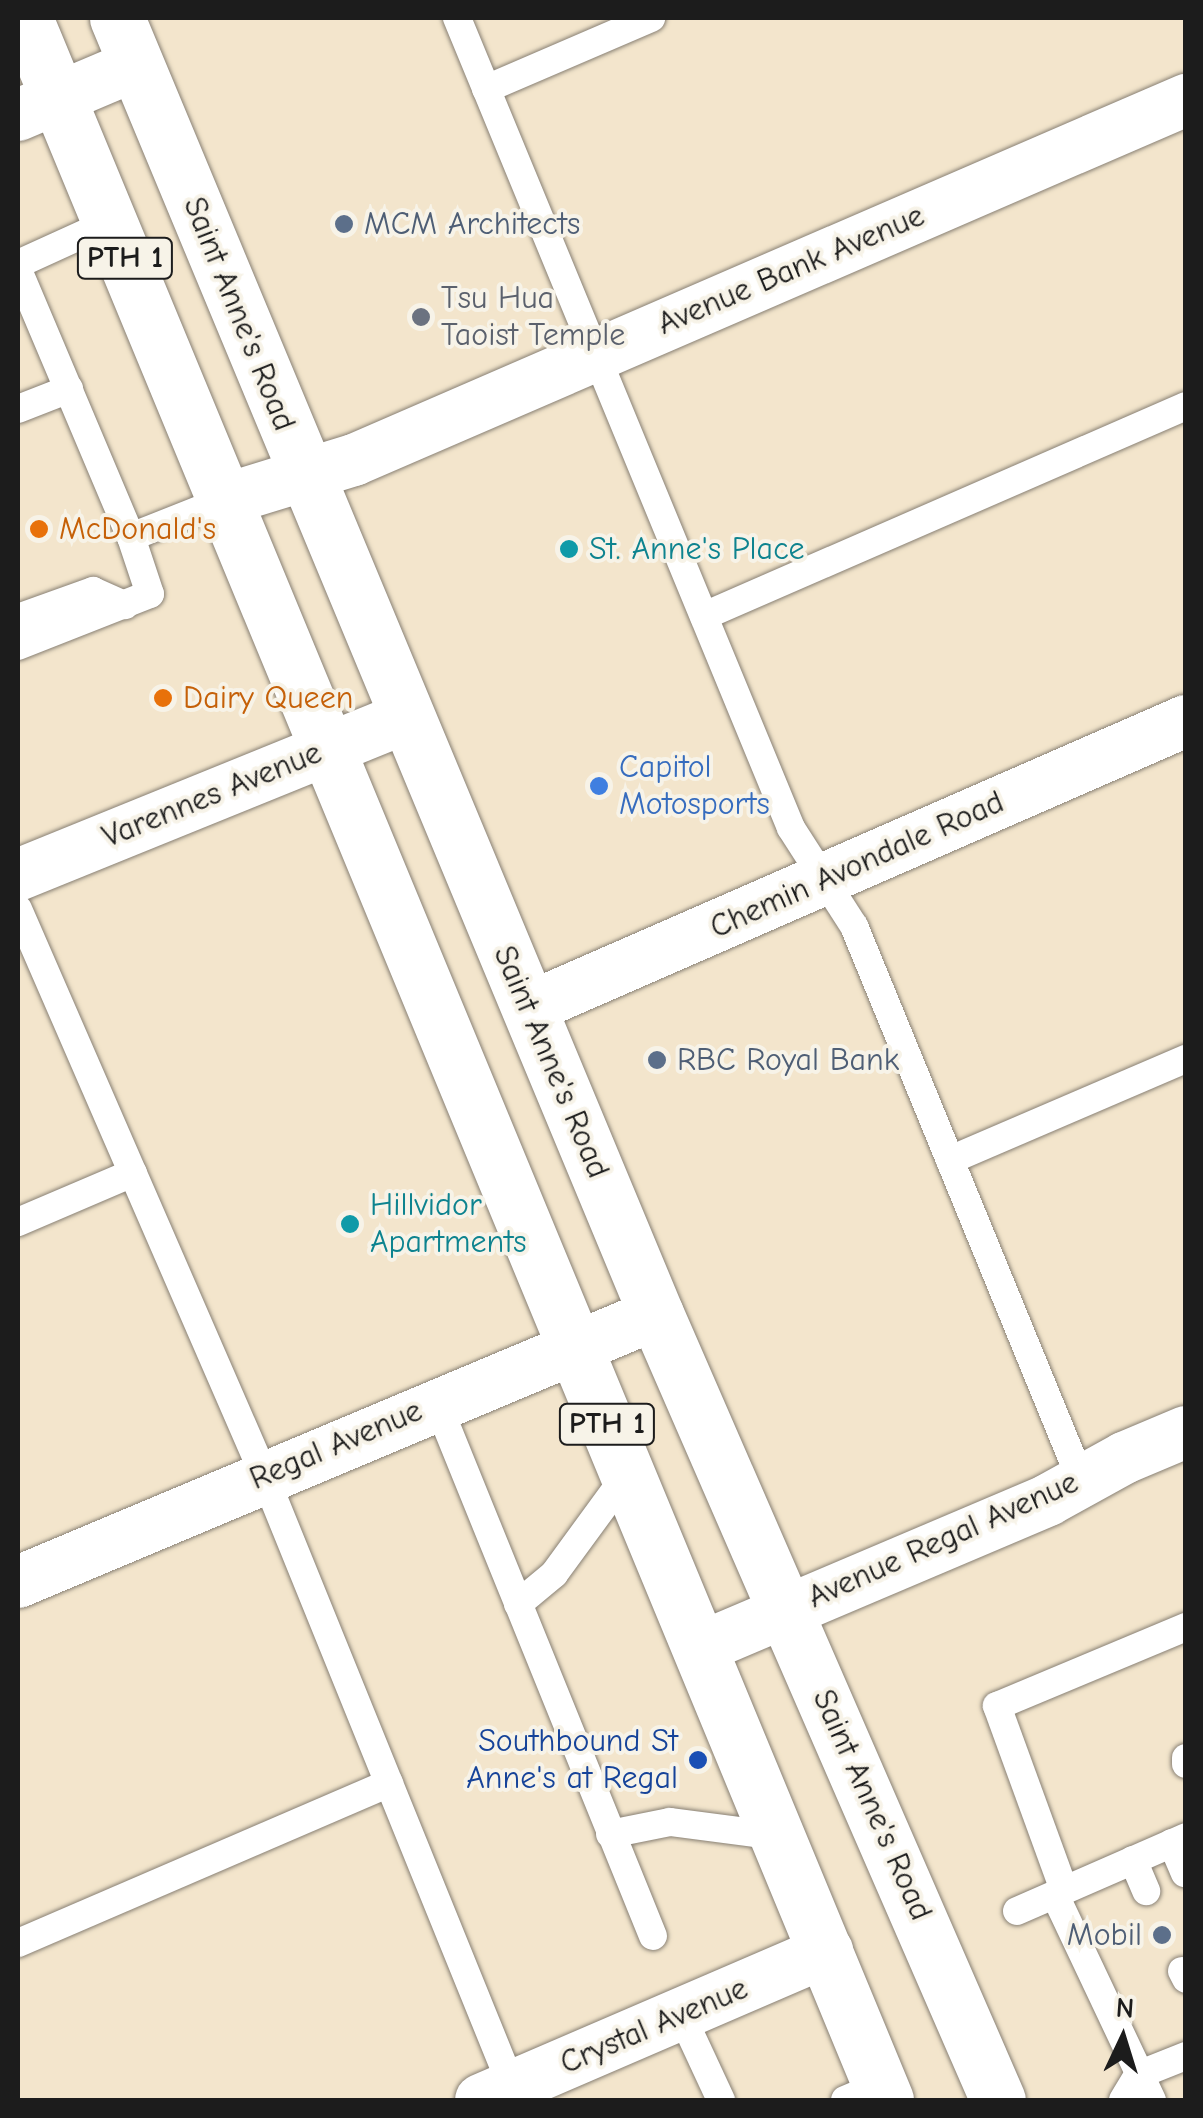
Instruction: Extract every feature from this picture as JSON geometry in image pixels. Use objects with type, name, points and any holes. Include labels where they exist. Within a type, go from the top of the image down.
[{"type":"highway","name":"PTH 1","points":[[25,18],[38,106],[110,222],[227,498],[827,1951],[870,2095]]},
{"type":"highway","name":"Saint Anne's Road","points":[[127,41],[656,1314],[998,2100]]},
{"type":"street","points":[[38,106],[127,41]]},
{"type":"street","name":"Avenue Bank Avenue","points":[[227,498],[354,460],[1186,100]]},
{"type":"street","name":"Varennes Avenue","points":[[18,875],[408,717]]},
{"type":"street","name":"Chemin Avondale Road","points":[[529,1008],[1186,722]]},
{"type":"street","name":"Regal Avenue","points":[[18,1582],[574,1345],[656,1314]]},
{"type":"street","name":"Avenue Regal Avenue","points":[[700,1648],[1048,1500],[1081,1480],[1186,1432]]},
{"type":"street","name":"Crystal Avenue","points":[[504,2096],[827,1951]]},
{"type":"lane","points":[[456,18],[791,828],[854,926],[1081,1480]]},
{"type":"lane","points":[[486,89],[651,18]]},
{"type":"lane","points":[[18,646],[150,594],[131,538],[18,267],[110,222]]},
{"type":"lane","points":[[18,409],[69,390]]},
{"type":"lane","points":[[704,616],[1186,406]]},
{"type":"lane","points":[[131,538],[227,498]]},
{"type":"lane","points":[[18,618],[93,591],[125,604]]},
{"type":"lane","points":[[18,909],[264,1476],[389,1783],[504,2096]]},
{"type":"lane","points":[[950,1160],[1186,1059]]},
{"type":"lane","points":[[18,1222],[133,1173]]},
{"type":"lane","points":[[437,1403],[653,1936]]},
{"type":"lane","points":[[518,1604],[554,1574],[628,1473]]},
{"type":"lane","points":[[1152,2100],[1060,1893],[997,1706],[1186,1627]]},
{"type":"lane","points":[[18,1944],[389,1783]]},
{"type":"lane","points":[[610,1834],[670,1822],[778,1836]]},
{"type":"lane","points":[[1017,1911],[1179,1840],[1185,1874]]},
{"type":"lane","points":[[1133,1860],[1146,1891]]},
{"type":"lane","points":[[682,2016],[721,2100]]},
{"type":"lane","points":[[1122,2100],[1138,2075],[1186,2056]]},
{"type":"place","name":"MCM Architects","points":[[344,224]]},
{"type":"place","name":"Tsu Hua Taoist Temple","points":[[421,317]]},
{"type":"place","name":"McDonald's","points":[[39,529]]},
{"type":"place","name":"St. Anne's Place","points":[[569,549]]},
{"type":"place","name":"Dairy Queen","points":[[163,698]]},
{"type":"place","name":"Capitol Motosports","points":[[599,786]]},
{"type":"place","name":"RBC Royal Bank","points":[[657,1060]]},
{"type":"place","name":"Hillvidor Apartments","points":[[350,1224]]},
{"type":"place","name":"Southbound St Anne's at Regal","points":[[698,1760]]},
{"type":"place","name":"Mobil","points":[[1162,1935]]}]
